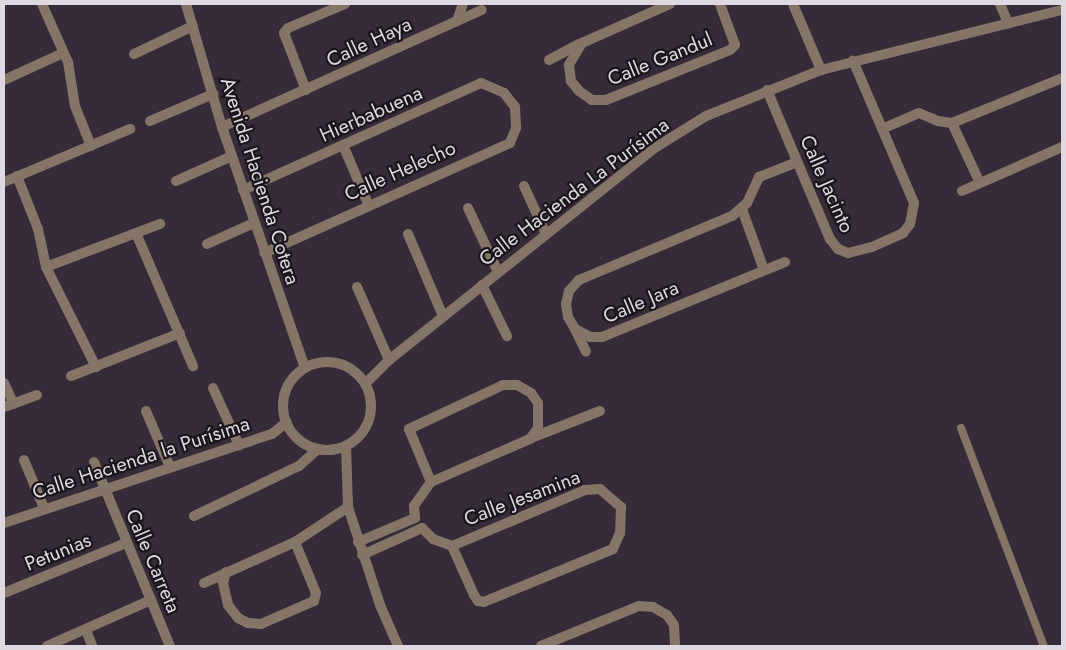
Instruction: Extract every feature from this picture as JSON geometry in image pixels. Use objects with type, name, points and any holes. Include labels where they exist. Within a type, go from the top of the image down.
[{"type":"street","points":[[42,4],[64,53],[72,77],[75,106],[91,146]]},
{"type":"street","name":"Avenida Hacienda Cotera","points":[[186,4],[222,127],[305,368]]},
{"type":"street","points":[[306,90],[284,33],[288,28],[345,4]]},
{"type":"street","points":[[458,21],[462,4]]},
{"type":"street","points":[[549,60],[582,43],[670,4]]},
{"type":"street","name":"Calle Gandul","points":[[582,43],[569,65],[571,81],[592,100],[606,100],[730,50],[735,45],[720,4]]},
{"type":"street","points":[[793,4],[821,70]]},
{"type":"street","points":[[1000,4],[1008,23]]},
{"type":"street","name":"Calle Haya","points":[[222,127],[482,10]]},
{"type":"street","name":"Calle Hacienda La Purísima","points":[[365,384],[389,360],[653,149],[706,116],[821,70],[1062,10]]},
{"type":"street","points":[[134,54],[193,26]]},
{"type":"street","points":[[4,80],[64,53]]},
{"type":"street","name":"Calle Jacinto","points":[[767,90],[830,239],[838,249],[848,253],[872,247],[903,233],[914,214],[914,203],[853,61]]},
{"type":"street","points":[[882,129],[919,113],[938,121],[952,123],[1062,78]]},
{"type":"street","name":"Hierbabuena","points":[[243,190],[481,83],[495,87],[511,99]]},
{"type":"street","points":[[150,121],[213,94]]},
{"type":"street","name":"Calle Helecho","points":[[264,253],[368,204],[510,142],[516,128],[517,116],[511,99]]},
{"type":"street","points":[[952,123],[980,183]]},
{"type":"street","points":[[4,182],[130,129]]},
{"type":"street","points":[[343,145],[368,204]]},
{"type":"street","points":[[962,191],[1062,147]]},
{"type":"street","points":[[176,181],[232,156]]},
{"type":"street","points":[[586,352],[566,304],[570,291],[578,280],[732,216],[742,209],[759,177],[797,162]]},
{"type":"street","points":[[16,176],[38,229],[46,267],[96,367]]},
{"type":"street","points":[[524,186],[546,234]]},
{"type":"street","points":[[468,208],[498,272]]},
{"type":"street","points":[[742,209],[764,270]]},
{"type":"street","points":[[207,244],[254,223]]},
{"type":"street","points":[[46,267],[160,224]]},
{"type":"street","points":[[136,233],[193,366]]},
{"type":"street","points":[[408,234],[443,316]]},
{"type":"street","name":"Calle Jara","points":[[575,329],[590,337],[602,337],[784,262]]},
{"type":"street","points":[[482,285],[506,336]]},
{"type":"street","points":[[357,288],[389,360]]},
{"type":"street","points":[[71,376],[180,333]]},
{"type":"street","points":[[194,516],[299,466],[318,449],[346,446],[356,440],[369,420],[370,395],[357,373],[338,364],[318,363],[305,368],[293,378],[286,392],[283,407],[286,422],[294,434],[318,449]]},
{"type":"street","points":[[4,383],[9,405],[37,395]]},
{"type":"street","points":[[431,482],[409,430],[502,385],[517,385],[531,393],[538,404],[538,428],[530,439]]},
{"type":"street","points":[[213,388],[239,445]]},
{"type":"street","points":[[146,411],[170,468]]},
{"type":"street","points":[[358,542],[415,518],[414,506],[431,482],[600,411]]},
{"type":"street","name":"Calle Hacienda la Purísima","points":[[4,523],[44,508],[272,434],[286,422]]},
{"type":"street","points":[[346,446],[348,508],[362,554],[398,646]]},
{"type":"street","points":[[24,460],[44,508]]},
{"type":"street","name":"Calle Carreta","points":[[94,462],[103,489],[170,646]]},
{"type":"street","name":"Calle Jesamina","points":[[362,554],[422,528],[433,539],[452,546],[585,490],[600,489],[621,508],[620,533],[613,549],[484,602],[478,601],[474,595],[452,546]]},
{"type":"street","points":[[204,583],[295,542],[348,508]]},
{"type":"street","points":[[226,572],[223,583],[228,604],[238,618],[248,623],[261,624],[314,601],[316,593],[295,542]]},
{"type":"street","name":"Petunias","points":[[4,593],[126,543]]},
{"type":"street","points":[[47,646],[151,600]]},
{"type":"street","points":[[541,646],[639,606],[653,607],[667,615],[674,625],[675,646]]},
{"type":"street","points":[[86,630],[92,646]]},
{"type":"lane","points":[[961,428],[1044,646]]}]
